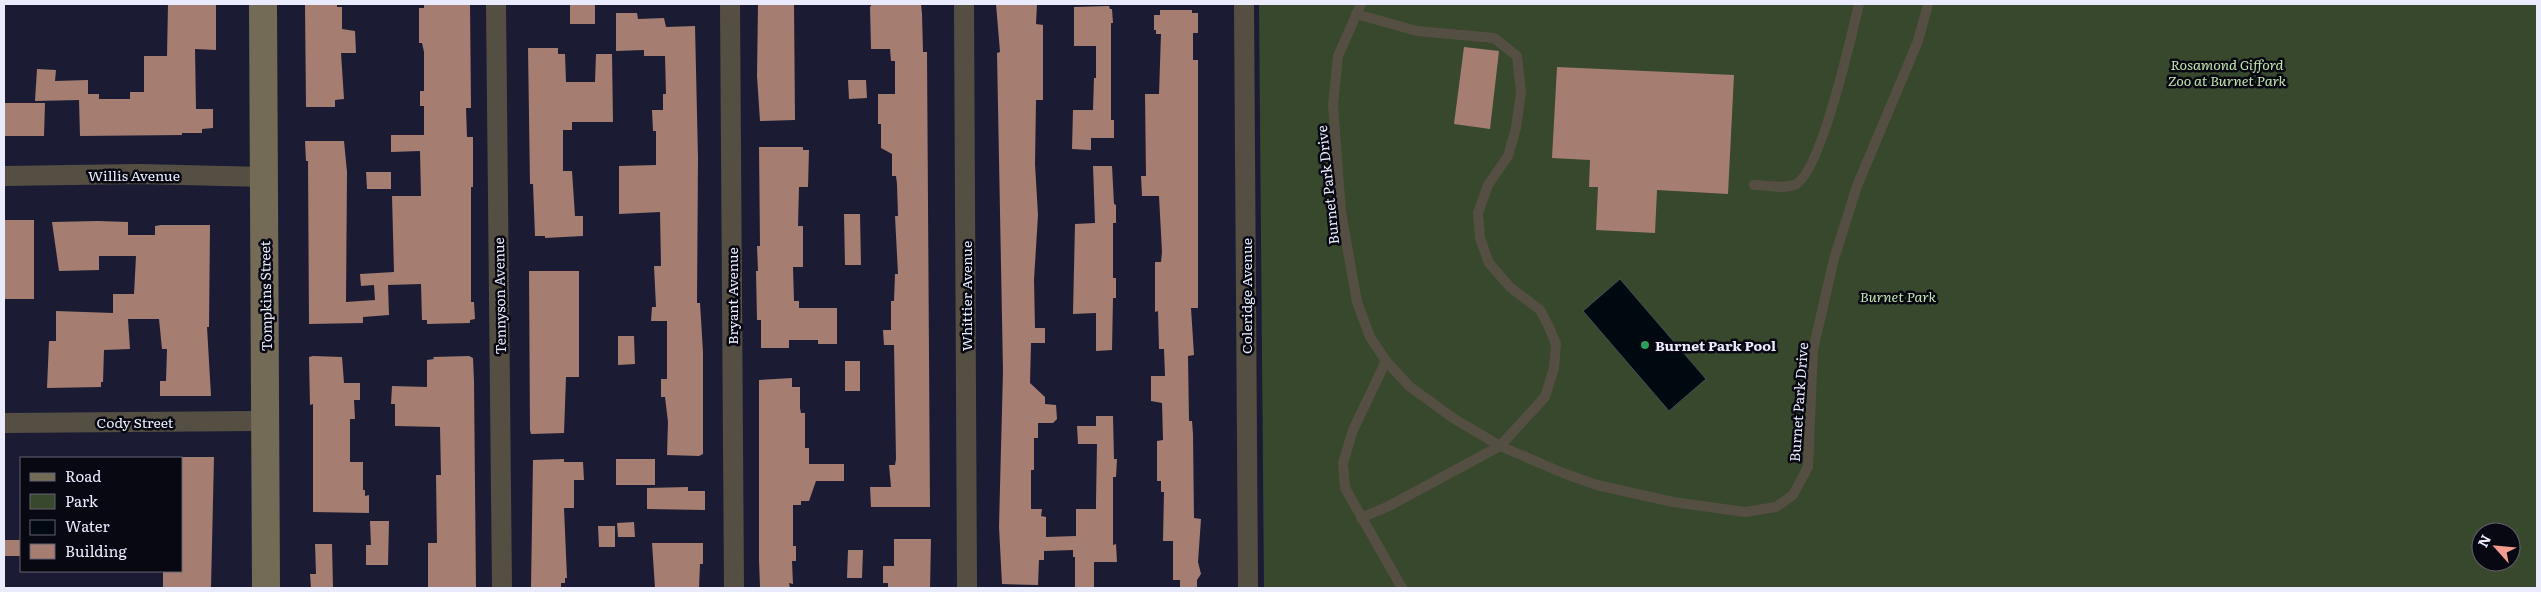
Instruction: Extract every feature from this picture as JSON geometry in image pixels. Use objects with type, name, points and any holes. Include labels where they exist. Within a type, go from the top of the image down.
[{"type":"street","name":"Tompkins Street","points":[[262,4],[266,588]]},
{"type":"street","name":"Tennyson Avenue","points":[[496,4],[502,588]]},
{"type":"street","name":"Bryant Avenue","points":[[730,4],[734,588]]},
{"type":"street","name":"Whittier Avenue","points":[[964,4],[968,588]]},
{"type":"street","name":"Coleridge Avenue","points":[[1244,4],[1248,588]]},
{"type":"street","name":"Willis Avenue","points":[[4,176],[138,174],[264,177]]},
{"type":"street","name":"Cody Street","points":[[4,423],[266,421]]},
{"type":"lane","name":"Burnet Park Drive","points":[[1360,4],[1338,56],[1333,105],[1341,212],[1357,302],[1370,337],[1386,361],[1409,386],[1453,418],[1500,446],[1596,485],[1673,502],[1745,512],[1776,507],[1793,494],[1808,468],[1813,350],[1834,259],[1857,186],[1918,41],[1928,4]]},
{"type":"lane","points":[[1754,185],[1789,186],[1798,183],[1808,169],[1837,98],[1859,4]]},
{"type":"lane","points":[[1356,14],[1417,31],[1494,38],[1517,56],[1520,92],[1516,128],[1508,156],[1488,184],[1478,213],[1480,238],[1488,263],[1510,287],[1540,310],[1556,344],[1554,368],[1545,397],[1500,446],[1389,506],[1361,518]]},
{"type":"lane","points":[[1386,361],[1353,430],[1343,463],[1345,488],[1402,588]]},
{"type":"green space","name":"Burnet Park","points":[[1259,4],[2537,4],[2537,588],[1264,588]]},
{"type":"water","name":"Burnet Park Pool","points":[[1620,279],[1706,379],[1669,411],[1583,311]]},
{"type":"building","points":[[168,4],[216,4],[216,50],[195,49],[196,109],[213,109],[213,128],[202,129],[202,133],[182,133],[182,135],[80,136],[79,100],[35,101],[37,69],[56,70],[55,81],[88,80],[88,94],[99,94],[99,99],[130,99],[130,92],[144,92],[144,56],[167,56]]},
{"type":"building","points":[[337,4],[337,7],[342,7],[342,29],[355,31],[356,53],[341,53],[344,99],[335,100],[335,107],[306,107],[305,5]]},
{"type":"building","points":[[424,4],[470,4],[471,108],[466,108],[467,137],[473,137],[471,302],[474,302],[475,319],[470,320],[470,323],[427,324],[427,320],[422,320],[421,284],[388,285],[389,315],[363,317],[363,323],[309,324],[308,161],[306,161],[305,141],[344,141],[347,172],[346,302],[375,300],[374,285],[361,286],[360,274],[394,272],[392,196],[421,196],[420,151],[391,152],[391,135],[424,135],[424,106],[420,106],[420,91],[424,91],[424,52],[422,43],[419,43],[419,8],[424,8]]},
{"type":"building","points":[[570,4],[595,4],[595,24],[570,24]]},
{"type":"building","points":[[758,4],[794,4],[795,120],[760,121],[757,76]]},
{"type":"building","points":[[872,4],[921,4],[923,52],[927,52],[930,507],[871,507],[870,487],[891,487],[889,465],[895,465],[896,459],[894,345],[884,345],[883,330],[891,330],[891,301],[894,301],[895,274],[898,274],[895,216],[898,216],[896,176],[892,176],[892,154],[881,148],[881,124],[878,124],[878,94],[895,94],[895,61],[891,61],[890,49],[871,49],[870,7]]},
{"type":"building","points":[[996,4],[1037,4],[1036,24],[1043,25],[1043,100],[1036,100],[1035,164],[1038,215],[1034,280],[1035,328],[1045,328],[1045,343],[1031,343],[1030,383],[1045,397],[1045,404],[1056,405],[1057,419],[1053,423],[1038,423],[1038,438],[1034,438],[1034,470],[1031,470],[1031,509],[1042,509],[1041,516],[1046,517],[1046,537],[1076,536],[1076,509],[1096,509],[1097,444],[1078,444],[1077,426],[1096,426],[1096,416],[1113,416],[1114,459],[1117,459],[1116,477],[1113,477],[1113,545],[1116,544],[1117,562],[1094,562],[1094,588],[1075,588],[1075,557],[1073,557],[1073,550],[1044,551],[1044,560],[1039,560],[1038,585],[1002,584],[999,527],[1003,371],[997,53],[1000,52]]},
{"type":"building","points":[[1109,6],[1112,9],[1113,23],[1111,23],[1111,120],[1114,120],[1114,138],[1091,138],[1091,150],[1072,149],[1073,110],[1093,110],[1094,78],[1096,78],[1096,46],[1074,46],[1074,7]]},
{"type":"building","points":[[1160,10],[1192,10],[1192,13],[1198,13],[1198,33],[1193,33],[1193,60],[1198,60],[1198,308],[1191,308],[1194,355],[1188,356],[1189,421],[1192,421],[1193,434],[1194,518],[1201,519],[1198,562],[1201,574],[1197,580],[1197,588],[1180,588],[1180,580],[1173,580],[1173,541],[1163,541],[1164,492],[1161,492],[1161,481],[1157,481],[1157,441],[1163,440],[1162,403],[1151,401],[1151,376],[1165,376],[1164,349],[1159,349],[1158,311],[1155,312],[1155,262],[1161,262],[1162,252],[1159,196],[1142,196],[1141,176],[1146,176],[1145,94],[1159,94],[1161,34],[1156,34],[1156,30],[1154,30],[1154,15],[1160,15]]},
{"type":"building","points":[[616,13],[637,13],[638,19],[664,18],[666,27],[695,26],[698,158],[697,303],[700,303],[703,352],[703,454],[699,456],[667,455],[668,422],[665,397],[661,397],[661,379],[667,379],[667,321],[651,321],[652,307],[656,307],[654,266],[661,266],[660,212],[619,214],[619,166],[656,165],[656,131],[653,131],[652,110],[663,110],[663,94],[666,94],[665,56],[644,56],[644,50],[616,51]]},
{"type":"building","points":[[1464,47],[1499,51],[1490,129],[1454,124]]},
{"type":"building","points":[[528,48],[558,48],[558,54],[565,54],[566,82],[595,82],[596,54],[612,54],[613,122],[572,122],[572,130],[563,130],[563,171],[572,171],[575,216],[583,216],[583,236],[545,238],[545,236],[535,236],[533,184],[530,184]]},
{"type":"building","points":[[1557,67],[1734,75],[1728,194],[1657,190],[1655,233],[1596,230],[1598,187],[1589,187],[1590,160],[1552,158]]},
{"type":"building","points":[[848,80],[866,80],[867,98],[849,99]]},
{"type":"building","points":[[4,103],[45,103],[44,136],[4,136]]},
{"type":"building","points":[[759,147],[803,147],[803,150],[809,150],[808,187],[799,187],[798,226],[803,226],[803,267],[793,267],[794,301],[799,301],[799,308],[837,308],[837,344],[818,344],[818,340],[789,340],[789,348],[761,348],[761,320],[757,320],[756,271],[758,271],[757,246],[760,246]]},
{"type":"building","points":[[1093,166],[1112,166],[1114,204],[1116,205],[1116,223],[1113,223],[1113,278],[1116,278],[1116,298],[1113,298],[1112,350],[1096,351],[1096,313],[1073,314],[1075,224],[1095,223]]},
{"type":"building","points":[[366,172],[391,172],[391,189],[367,189]]},
{"type":"building","points":[[844,214],[860,214],[861,265],[845,265]]},
{"type":"building","points":[[4,220],[34,220],[34,299],[4,299]]},
{"type":"building","points":[[52,222],[128,222],[128,235],[155,235],[155,226],[161,225],[210,225],[209,327],[207,327],[211,396],[160,396],[160,381],[166,381],[167,349],[162,349],[159,319],[128,319],[130,349],[104,350],[103,382],[101,382],[101,387],[47,388],[49,341],[56,341],[56,311],[113,313],[113,294],[134,294],[136,256],[99,256],[99,270],[59,271]]},
{"type":"building","points":[[529,271],[579,271],[579,377],[566,377],[564,433],[531,434],[530,430]]},
{"type":"building","points":[[618,336],[634,336],[635,364],[618,365]]},
{"type":"building","points":[[469,356],[473,358],[474,381],[476,588],[428,588],[428,543],[437,543],[436,475],[441,475],[440,427],[395,426],[395,404],[391,404],[392,386],[427,387],[427,360],[434,359],[433,357]]},
{"type":"building","points":[[309,357],[342,357],[344,383],[360,383],[360,400],[354,400],[355,419],[350,419],[350,462],[363,462],[363,490],[365,490],[365,496],[369,495],[369,513],[313,512],[313,404],[310,405]]},
{"type":"building","points":[[845,361],[860,361],[860,391],[845,391]]},
{"type":"building","points":[[792,378],[792,387],[800,387],[800,408],[801,413],[805,413],[805,448],[809,448],[809,464],[844,464],[844,481],[816,481],[809,501],[801,501],[801,505],[793,505],[793,546],[796,546],[796,561],[792,561],[793,584],[789,583],[790,588],[765,588],[760,587],[759,560],[759,380]]},
{"type":"building","points":[[182,457],[214,457],[211,588],[163,588],[163,572],[182,572]]},
{"type":"building","points":[[564,459],[564,462],[583,462],[584,480],[574,480],[574,508],[564,508],[567,578],[565,578],[565,583],[561,583],[561,588],[531,588],[533,460]]},
{"type":"building","points":[[616,459],[655,459],[655,485],[616,485]]},
{"type":"building","points":[[688,487],[688,491],[705,491],[705,510],[647,509],[647,488]]},
{"type":"building","points":[[370,521],[389,521],[388,565],[366,565],[366,545],[371,545]]},
{"type":"building","points":[[634,522],[635,537],[618,537],[617,523]]},
{"type":"building","points":[[598,526],[615,526],[615,547],[599,547]]},
{"type":"building","points":[[894,539],[931,539],[930,588],[888,588],[888,583],[883,583],[883,566],[894,566]]},
{"type":"building","points":[[4,540],[20,540],[20,556],[4,556]]},
{"type":"building","points":[[652,543],[703,543],[703,564],[700,564],[699,588],[655,588]]},
{"type":"building","points":[[315,544],[332,544],[333,588],[311,588],[310,574],[316,574]]},
{"type":"building","points":[[848,550],[863,550],[862,578],[847,578]]},
{"type":"place","name":"Burnet Park Pool","points":[[1645,345]]},
{"type":"park label","name":"Rosamond Gifford Zoo at Burnet Park","points":[[2227,72]]}]
